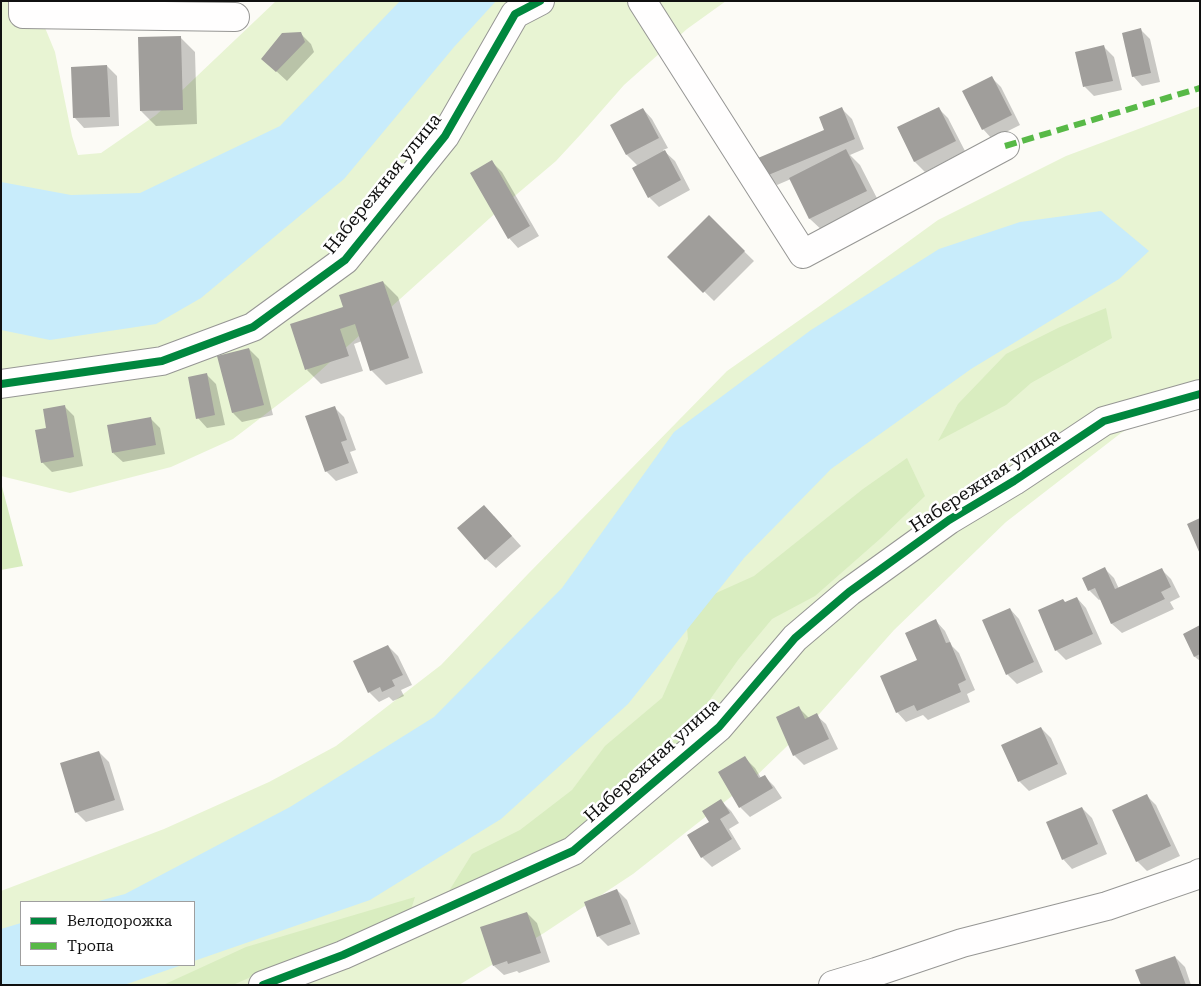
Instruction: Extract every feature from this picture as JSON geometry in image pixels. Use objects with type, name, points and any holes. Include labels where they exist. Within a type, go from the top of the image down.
[{"type":"street","points":[[23,1],[23,14],[235,17]]},
{"type":"street","name":"Набережная улица","points":[[1,384],[162,361],[254,328],[345,260],[445,136],[515,14],[540,1]]},
{"type":"street","points":[[642,1],[803,254],[1005,146]]},
{"type":"street","name":"Набережная улица","points":[[263,985],[343,955],[573,851],[719,726],[795,638],[849,592],[949,520],[1014,482],[1104,421],[1200,394]]},
{"type":"street","points":[[832,985],[962,943],[1106,906],[1200,873]]},
{"type":"green space","points":[[1,1],[34,1],[55,52],[72,136],[78,155],[101,153],[156,115],[276,1],[726,1],[687,29],[624,85],[556,161],[309,381],[233,439],[171,467],[70,493],[1,476]]},
{"type":"green space","points":[[1200,106],[1200,387],[1121,433],[1006,522],[894,630],[813,721],[751,781],[633,874],[544,933],[459,985],[1,985],[1,891],[164,829],[269,782],[336,746],[441,665],[727,371],[938,220],[1066,156]]},
{"type":"green space","points":[[1106,308],[1112,338],[1031,383],[1006,405],[938,441],[958,404],[1006,354],[1060,327]]},
{"type":"green space","points":[[907,458],[925,496],[815,596],[772,619],[738,660],[650,784],[560,847],[444,899],[472,854],[520,830],[572,790],[605,746],[662,698],[688,639],[685,607],[754,576],[863,489]]},
{"type":"green space","points":[[1,483],[23,566],[1,570]]},
{"type":"green space","points":[[415,897],[407,922],[262,972],[233,985],[163,985],[246,947]]},
{"type":"water","points":[[400,1],[496,1],[454,47],[344,179],[201,298],[156,324],[50,340],[1,330],[1,182],[71,195],[140,193],[280,126]]},
{"type":"water","points":[[1101,211],[1149,251],[1119,279],[971,369],[831,469],[744,558],[628,704],[501,819],[370,900],[195,961],[195,901],[99,901],[125,894],[290,807],[434,717],[562,588],[674,432],[811,330],[939,249],[1020,222]]},
{"type":"water","points":[[20,923],[20,966],[179,966],[124,985],[1,985],[1,929]]},
{"type":"building","points":[[1141,28],[1151,73],[1132,77],[1122,33]]},
{"type":"building","points":[[301,32],[305,42],[276,72],[261,59],[282,33]]},
{"type":"building","points":[[181,36],[183,110],[140,111],[138,37]]},
{"type":"building","points":[[1104,45],[1113,81],[1083,87],[1075,52]]},
{"type":"building","points":[[107,65],[110,117],[73,118],[71,67]]},
{"type":"building","points":[[992,76],[1012,115],[982,130],[962,91]]},
{"type":"building","points":[[842,107],[855,139],[766,176],[758,158],[824,130],[819,117]]},
{"type":"building","points":[[939,107],[956,141],[914,162],[897,127]]},
{"type":"building","points":[[643,108],[659,138],[626,155],[610,125]]},
{"type":"building","points":[[846,149],[867,191],[809,219],[789,178]]},
{"type":"building","points":[[665,150],[681,180],[648,198],[632,168]]},
{"type":"building","points":[[492,160],[530,226],[508,239],[470,173]]},
{"type":"building","points":[[709,215],[745,251],[703,293],[667,257]]},
{"type":"building","points":[[383,281],[409,358],[370,371],[355,324],[340,329],[349,356],[305,370],[290,324],[343,307],[339,295]]},
{"type":"building","points":[[249,348],[264,405],[232,413],[217,356]]},
{"type":"building","points":[[207,373],[215,415],[196,419],[188,377]]},
{"type":"building","points":[[65,405],[74,457],[41,463],[35,430],[46,428],[43,409]]},
{"type":"building","points":[[335,406],[347,440],[341,442],[349,463],[325,472],[305,416]]},
{"type":"building","points":[[151,417],[156,445],[112,453],[107,425]]},
{"type":"building","points":[[484,505],[512,536],[485,560],[457,528]]},
{"type":"building","points":[[1200,518],[1200,554],[1187,524]]},
{"type":"building","points":[[1105,567],[1115,589],[1162,568],[1171,587],[1161,592],[1165,599],[1111,624],[1095,588],[1088,591],[1082,578]]},
{"type":"building","points":[[1077,597],[1093,634],[1055,651],[1038,610],[1063,599],[1065,602]]},
{"type":"building","points":[[1010,608],[1034,662],[1006,675],[982,620]]},
{"type":"building","points":[[936,619],[946,643],[950,642],[966,680],[958,684],[961,692],[917,711],[914,705],[896,713],[880,676],[917,660],[905,633]]},
{"type":"building","points":[[1200,625],[1200,654],[1194,657],[1183,634]]},
{"type":"building","points":[[388,645],[403,675],[392,680],[395,686],[382,692],[380,687],[368,693],[353,661]]},
{"type":"building","points":[[799,706],[805,719],[817,713],[829,739],[793,756],[776,717]]},
{"type":"building","points":[[1041,727],[1058,764],[1018,782],[1001,745]]},
{"type":"building","points":[[99,751],[115,800],[75,813],[60,763]]},
{"type":"building","points":[[745,756],[759,778],[765,775],[773,788],[739,808],[718,772]]},
{"type":"building","points":[[1147,794],[1171,846],[1136,862],[1112,810]]},
{"type":"building","points":[[721,799],[730,813],[720,819],[732,839],[701,858],[687,835],[709,822],[702,811]]},
{"type":"building","points":[[1082,807],[1098,844],[1062,860],[1046,822]]},
{"type":"building","points":[[617,889],[631,924],[597,937],[584,902]]},
{"type":"building","points":[[527,912],[541,953],[508,964],[507,961],[493,966],[480,927]]},
{"type":"building","points":[[1175,956],[1186,985],[1141,985],[1135,970]]},
{"type":"marked path","points":[[1005,146],[1200,88]]},
{"type":"cycle path","points":[[1,384],[162,361],[253,327],[345,260],[445,136],[515,14],[540,1]]},
{"type":"cycle path","points":[[263,985],[343,955],[573,851],[719,727],[795,638],[849,592],[949,520],[1014,481],[1104,421],[1200,394]]}]
